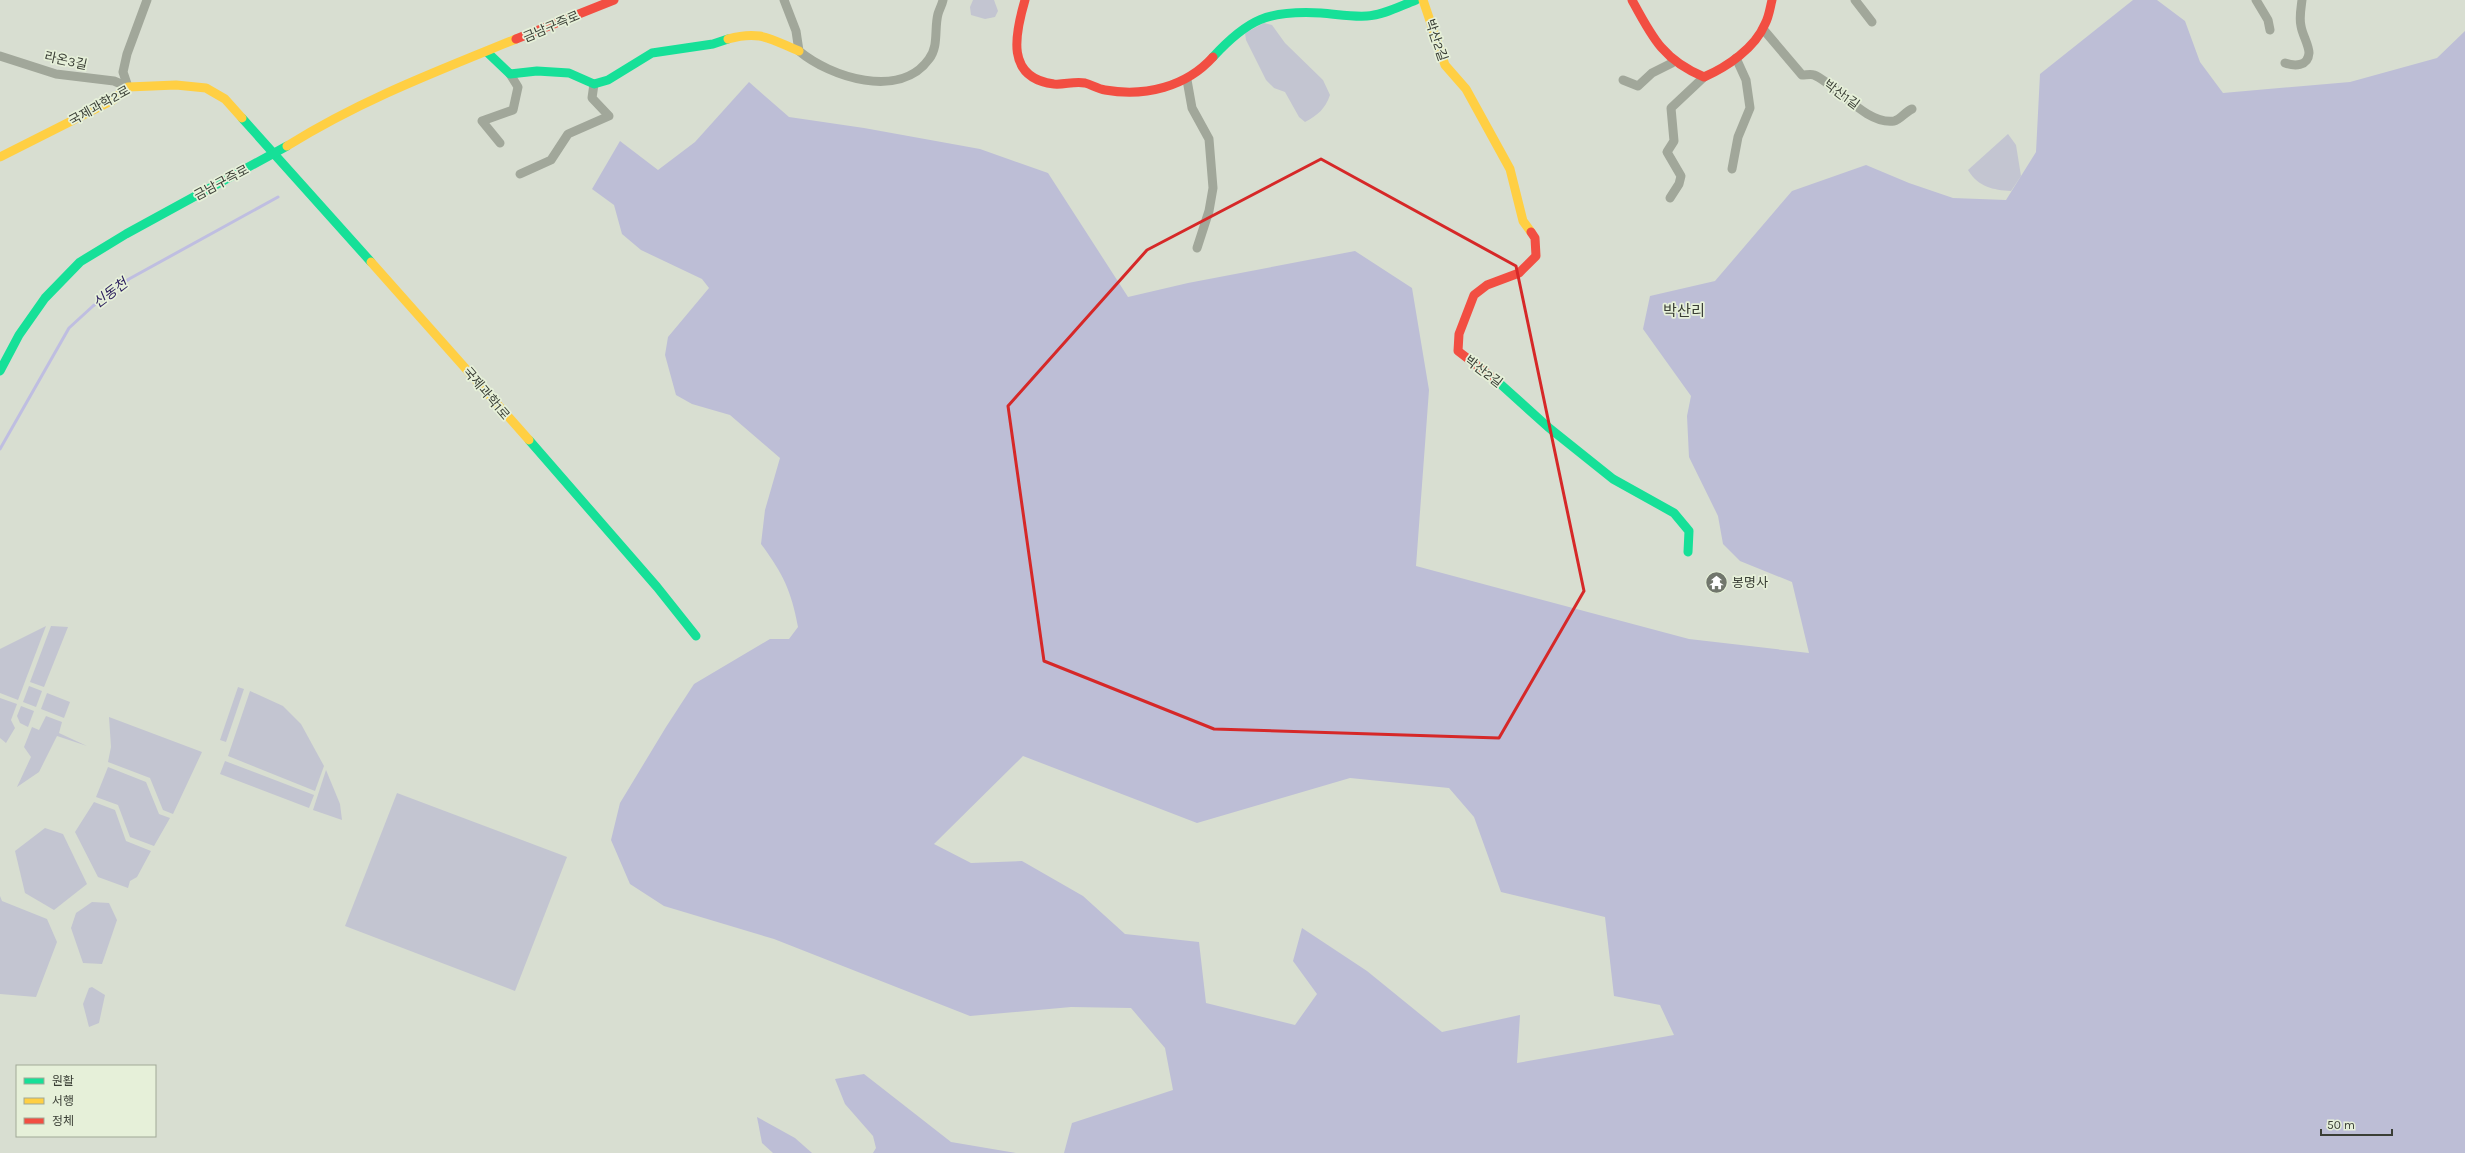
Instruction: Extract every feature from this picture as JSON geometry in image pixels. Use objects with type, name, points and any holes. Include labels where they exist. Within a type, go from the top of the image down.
[{"type":"street","points":[[128,87],[124,72],[127,54],[147,0]]},
{"type":"street","name":"금남구즉로","points":[[0,371],[19,335],[45,298],[80,262],[145,223],[274,155],[329,120],[381,94],[488,53],[614,0]]},
{"type":"street","points":[[784,0],[796,30],[799,51]]},
{"type":"street","points":[[510,74],[537,71],[569,73],[594,84],[608,80],[652,53],[713,44],[742,35],[759,34],[799,51],[814,64],[845,75],[873,82],[893,82],[918,71],[930,59],[935,46],[938,15],[944,0]]},
{"type":"street","points":[[1025,0],[1016,31],[1014,48],[1018,60],[1029,74],[1042,81],[1054,84],[1082,82],[1103,90],[1126,92],[1175,85],[1187,80],[1204,67],[1226,41],[1261,18],[1301,13],[1351,17],[1369,16],[1410,1]]},
{"type":"street","name":"박산2길","points":[[1423,0],[1445,65],[1466,89],[1510,169],[1523,221],[1535,238],[1536,256],[1519,273],[1486,285],[1474,295],[1459,334],[1458,351],[1505,387],[1548,427],[1613,479],[1674,513],[1689,531],[1688,552]]},
{"type":"street","points":[[1632,0],[1658,45],[1672,63],[1704,77]]},
{"type":"street","points":[[1670,198],[1679,184],[1681,176],[1667,152],[1674,141],[1671,108],[1704,77],[1722,69],[1736,58],[1763,29],[1772,0]]},
{"type":"street","points":[[1855,0],[1872,22]]},
{"type":"street","points":[[2256,0],[2268,20],[2270,30]]},
{"type":"street","points":[[2285,63],[2293,66],[2300,65],[2306,60],[2309,53],[2300,24],[2302,0]]},
{"type":"street","name":"박산1길","points":[[1763,29],[1802,75],[1813,75],[1824,81],[1846,100],[1870,114],[1887,121],[1895,121],[1912,110]]},
{"type":"street","points":[[488,53],[510,74],[518,87],[513,110],[482,121],[500,143]]},
{"type":"street","name":"라온3길","points":[[0,56],[56,74],[114,81],[128,87]]},
{"type":"street","points":[[1732,169],[1738,137],[1750,108],[1746,80],[1736,58]]},
{"type":"street","points":[[1623,80],[1631,85],[1638,86],[1652,72],[1672,63]]},
{"type":"street","points":[[1187,80],[1192,108],[1209,139],[1213,188],[1210,211],[1197,248]]},
{"type":"street","points":[[520,174],[551,160],[568,134],[609,116],[592,98],[594,84]]},
{"type":"street","name":"국제과학2로","points":[[0,157],[113,100],[128,87],[176,85],[206,88],[225,100],[274,155]]},
{"type":"street","name":"국제과학1로","points":[[274,155],[458,359],[657,587],[696,636]]},
{"type":"highlighted area","points":[[1321,159],[1516,266],[1584,591],[1499,738],[1214,729],[1044,661],[1008,406],[1147,250]]},
{"type":"shaded area","points":[[973,0],[994,0],[998,11],[995,17],[985,19],[971,15],[970,7]]},
{"type":"shaded area","points":[[2133,0],[2157,0],[2185,21],[2200,62],[2223,93],[2350,82],[2437,58],[2465,31],[2465,1153],[1064,1153],[1072,1123],[1173,1090],[1165,1048],[1131,1008],[1071,1007],[970,1016],[774,939],[664,906],[630,884],[611,840],[620,803],[694,684],[770,639],[789,639],[798,627],[789,592],[781,574],[761,544],[765,510],[780,458],[730,415],[692,404],[676,395],[665,355],[668,337],[709,288],[702,279],[641,250],[622,234],[614,205],[592,189],[620,141],[658,170],[695,142],[749,82],[789,117],[864,128],[980,149],[1048,173],[1128,297],[1188,283],[1355,251],[1412,288],[1429,390],[1416,566],[1689,639],[1809,653],[1792,582],[1740,561],[1723,544],[1718,516],[1689,457],[1687,416],[1691,396],[1643,329],[1650,296],[1715,281],[1792,191],[1866,165],[1909,183],[1953,198],[2006,200],[2036,152],[2040,74]],"holes":[[[1023,756],[1197,823],[1350,778],[1449,788],[1474,817],[1501,892],[1605,917],[1614,996],[1660,1005],[1674,1035],[1517,1063],[1520,1015],[1442,1032],[1367,971],[1302,928],[1293,961],[1317,994],[1295,1025],[1206,1003],[1199,942],[1125,934],[1083,896],[1022,861],[971,863],[934,844]]]},
{"type":"shaded area","points":[[1264,23],[1272,25],[1285,43],[1323,80],[1330,95],[1326,104],[1320,111],[1314,117],[1305,122],[1299,117],[1285,92],[1274,88],[1266,80],[1246,40],[1245,33]]},
{"type":"shaded area","points":[[2008,134],[2016,145],[2021,176],[2011,191],[1998,190],[1981,184],[1968,170]]},
{"type":"shaded area","points":[[46,626],[18,700],[0,693],[0,649]]},
{"type":"shaded area","points":[[51,626],[68,627],[44,687],[30,682]]},
{"type":"shaded area","points":[[29,686],[42,691],[36,707],[23,702]]},
{"type":"shaded area","points":[[238,687],[244,689],[226,742],[220,740]]},
{"type":"shaded area","points":[[250,691],[283,706],[301,724],[324,766],[315,791],[228,756]]},
{"type":"shaded area","points":[[47,693],[70,702],[64,718],[41,709]]},
{"type":"shaded area","points":[[0,698],[17,704],[11,720],[15,728],[6,743],[0,738]]},
{"type":"shaded area","points":[[21,706],[34,711],[28,727],[20,723],[17,716]]},
{"type":"shaded area","points":[[46,716],[62,722],[59,733],[87,746],[57,736],[39,772],[17,787],[31,757],[24,747],[32,727],[39,730]]},
{"type":"shaded area","points":[[109,717],[202,752],[173,814],[163,810],[150,778],[108,762],[111,747]]},
{"type":"shaded area","points":[[225,761],[314,795],[309,808],[220,774]]},
{"type":"shaded area","points":[[108,767],[146,782],[159,814],[170,818],[154,846],[130,837],[118,805],[96,797]]},
{"type":"shaded area","points":[[326,770],[340,804],[342,820],[313,810]]},
{"type":"shaded area","points":[[397,793],[567,857],[515,991],[345,926]]},
{"type":"shaded area","points":[[94,802],[115,810],[126,841],[151,851],[137,877],[130,881],[128,888],[98,877],[75,832]]},
{"type":"shaded area","points":[[45,828],[63,834],[87,884],[54,910],[25,893],[15,851]]},
{"type":"shaded area","points":[[0,896],[2,901],[47,919],[57,942],[36,997],[0,994]]},
{"type":"shaded area","points":[[92,902],[109,903],[117,920],[102,964],[83,963],[71,928],[76,913]]},
{"type":"shaded area","points":[[92,987],[105,995],[99,1023],[89,1027],[83,1004],[89,988]]},
{"type":"shaded area","points":[[864,1074],[951,1142],[1016,1153],[873,1153],[876,1148],[873,1136],[845,1104],[835,1079]]},
{"type":"shaded area","points":[[757,1117],[795,1138],[812,1153],[773,1153],[762,1143]]},
{"type":"waterway","name":"신동천","points":[[0,449],[69,328],[93,306],[129,279],[278,197]]},
{"type":"traffic: fast","points":[[1213,57],[1237,34],[1260,20],[1273,16],[1303,12],[1367,16],[1386,12],[1416,0]]},
{"type":"traffic: fast","points":[[488,53],[510,74],[537,71],[569,73],[594,84],[608,80],[652,53],[713,44],[728,39]]},
{"type":"traffic: fast","points":[[242,118],[371,262]]},
{"type":"traffic: fast","points":[[0,371],[19,335],[45,298],[80,262],[126,234],[287,146]]},
{"type":"traffic: fast","points":[[1497,381],[1548,427],[1613,479],[1674,513],[1689,531],[1688,552]]},
{"type":"traffic: fast","points":[[529,440],[657,587],[696,636]]},
{"type":"traffic: slow","points":[[1423,0],[1445,65],[1466,89],[1510,169],[1523,221],[1531,232]]},
{"type":"traffic: slow","points":[[728,39],[749,35],[765,37],[799,51]]},
{"type":"traffic: slow","points":[[287,146],[371,101],[427,75],[516,39]]},
{"type":"traffic: slow","points":[[0,157],[113,100],[128,87],[176,85],[206,88],[225,99],[242,118]]},
{"type":"traffic: slow","points":[[371,262],[529,440]]},
{"type":"traffic: jam","points":[[516,39],[614,0]]},
{"type":"traffic: jam","points":[[1025,0],[1018,27],[1017,52],[1021,64],[1027,73],[1038,80],[1054,84],[1077,82],[1085,83],[1102,89],[1120,92],[1150,91],[1178,82],[1190,76],[1213,57]]},
{"type":"traffic: jam","points":[[1632,0],[1653,36],[1668,55],[1678,63],[1704,77],[1722,68],[1747,49],[1760,33],[1766,21],[1772,0]]},
{"type":"traffic: jam","points":[[1497,381],[1458,351],[1459,334],[1474,295],[1487,285],[1519,273],[1536,256],[1535,238],[1531,232]]},
{"type":"place","name":"봉명사","points":[[1717,582]]},
{"type":"district","name":"박산리","points":[[1684,311]]}]
